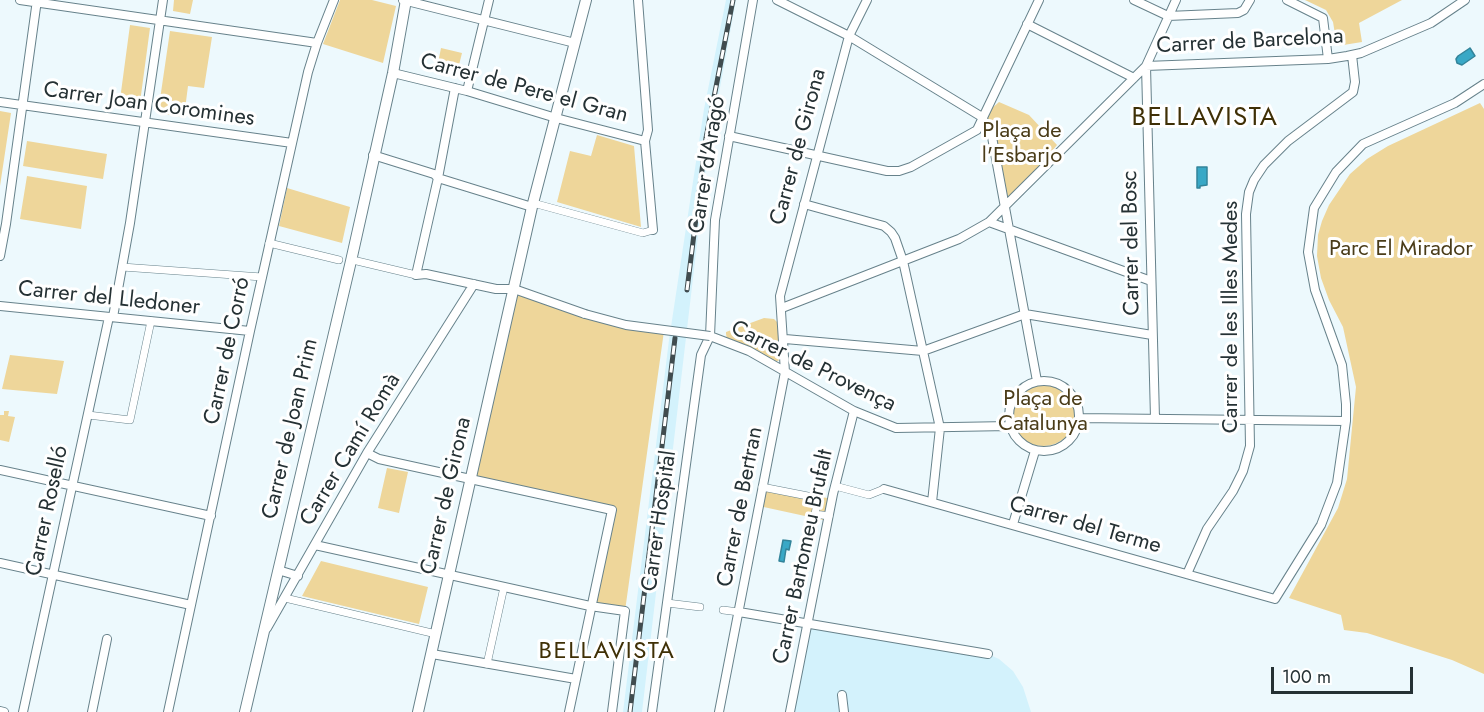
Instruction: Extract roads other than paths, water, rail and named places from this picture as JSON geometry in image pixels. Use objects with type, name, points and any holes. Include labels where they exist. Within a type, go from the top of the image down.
[{"type":"street","points":[[20,0],[317,43]]},
{"type":"street","name":"Carrer Roselló","points":[[23,712],[122,267],[146,123],[163,0]]},
{"type":"street","name":"Carrer de Corró","points":[[168,712],[292,143],[317,43],[334,0]]},
{"type":"street","points":[[405,0],[575,43]]},
{"type":"street","name":"Carrer de Joan Prim","points":[[245,712],[351,261],[393,73],[405,0]]},
{"type":"street","points":[[467,91],[489,0]]},
{"type":"street","name":"Carrer de Girona","points":[[418,712],[533,205],[586,0]]},
{"type":"street","points":[[373,155],[434,174],[438,178],[533,205],[643,233],[653,230],[645,141],[648,130],[639,0]]},
{"type":"street","name":"Carrer d'Aragó","points":[[710,336],[715,219],[753,0]]},
{"type":"street","points":[[777,0],[849,36],[982,117],[992,137],[1037,381]]},
{"type":"street","name":"Carrer de Girona","points":[[782,308],[780,296],[849,36],[867,0]]},
{"type":"street","points":[[729,136],[887,171],[899,171],[977,130],[1039,0]]},
{"type":"street","points":[[1134,0],[1168,16],[1238,13],[1244,10],[1250,0]]},
{"type":"street","points":[[1146,66],[1176,0]]},
{"type":"street","points":[[1287,0],[1323,18],[1328,59]]},
{"type":"street","name":"Carrer de Barcelona","points":[[782,308],[959,239],[989,222],[1146,66],[1328,59],[1352,55],[1431,23],[1465,0]]},
{"type":"street","points":[[0,256],[37,1]]},
{"type":"street","points":[[1027,24],[1134,78]]},
{"type":"street","name":"Carrer de les Illes Medes","points":[[1187,574],[1207,529],[1233,491],[1243,471],[1250,446],[1246,214],[1249,192],[1264,165],[1288,141],[1353,92],[1356,82],[1352,55]]},
{"type":"street","name":"Carrer del Bosc","points":[[1146,66],[1155,418]]},
{"type":"street","name":"Carrer de Pere el Gran","points":[[393,73],[467,91],[556,118],[645,141]]},
{"type":"street","points":[[1078,418],[1346,421],[1342,365],[1315,290],[1308,252],[1314,208],[1336,172],[1363,144],[1455,103],[1484,84]]},
{"type":"street","points":[[416,275],[455,88]]},
{"type":"street","name":"Carrer Joan Coromines","points":[[0,102],[292,143]]},
{"type":"street","points":[[804,204],[884,226],[895,238],[903,261],[940,428],[932,502]]},
{"type":"street","points":[[989,222],[1151,281]]},
{"type":"street","points":[[269,243],[339,260]]},
{"type":"street","points":[[357,261],[416,275],[426,274],[496,289],[514,289],[585,314],[626,325],[710,336]]},
{"type":"street","points":[[122,267],[262,277]]},
{"type":"street","name":"Carrer Camí Romà","points":[[263,636],[367,453],[474,284]]},
{"type":"street","name":"Carrer del Lledoner","points":[[0,306],[250,331]]},
{"type":"street","name":"Carrer de Bertran","points":[[719,712],[785,372],[782,308]]},
{"type":"street","points":[[784,339],[923,351],[1025,314],[1152,335]]},
{"type":"street","points":[[88,415],[130,420],[151,321]]},
{"type":"street","name":"Carrer de Provença","points":[[710,336],[749,351],[854,411],[896,428],[1009,426]]},
{"type":"street","name":"Carrer Hospital","points":[[652,712],[701,354],[710,336]]},
{"type":"street","points":[[1037,381],[1058,383],[1069,390],[1078,407],[1078,418],[1076,431],[1064,445],[1053,450],[1035,451],[1019,441],[1009,426],[1009,406],[1015,394],[1022,387],[1037,381]]},
{"type":"street","name":"Carrer Bartomeu Brufalt","points":[[790,712],[835,486],[854,411]]},
{"type":"street","name":"Carrer del Terme","points":[[884,489],[1275,599],[1321,525],[1337,483],[1346,421]]},
{"type":"street","points":[[1013,524],[1035,451]]},
{"type":"street","points":[[367,453],[379,459],[612,510],[569,712]]},
{"type":"street","points":[[0,470],[212,516]]},
{"type":"street","points":[[835,486],[870,495],[884,489]]},
{"type":"street","points":[[762,487],[818,498],[815,514],[829,516]]},
{"type":"street","points":[[315,545],[591,606],[625,611],[612,712]]},
{"type":"street","points":[[0,563],[191,605]]},
{"type":"street","points":[[278,570],[298,576]]},
{"type":"street","points":[[487,664],[504,587]]},
{"type":"street","points":[[285,598],[436,634]]},
{"type":"street","points":[[667,603],[700,607]]},
{"type":"street","points":[[723,610],[988,654]]},
{"type":"street","points":[[92,712],[107,639]]},
{"type":"street","points":[[432,654],[576,679]]},
{"type":"street","points":[[842,695],[844,712]]},
{"type":"water","points":[[1470,48],[1475,56],[1462,65],[1457,63],[1458,56]]},
{"type":"water","points":[[1197,167],[1207,167],[1207,185],[1200,186],[1200,188],[1197,188]]},
{"type":"water","points":[[783,540],[791,541],[789,550],[786,549],[784,562],[779,561]]},
{"type":"railway","points":[[687,290],[706,138],[733,0]]},
{"type":"railway","points":[[630,712],[675,338]]},
{"type":"district","name":"BELLAVISTA","points":[[1205,119]]},
{"type":"district","name":"BELLAVISTA","points":[[607,652]]},
{"type":"park label","name":"Plaça de l'Esbarjo","points":[[1022,144]]},
{"type":"park label","name":"Parc El Mirador","points":[[1401,250]]},
{"type":"park label","name":"Plaça de Catalunya","points":[[1043,413]]}]
